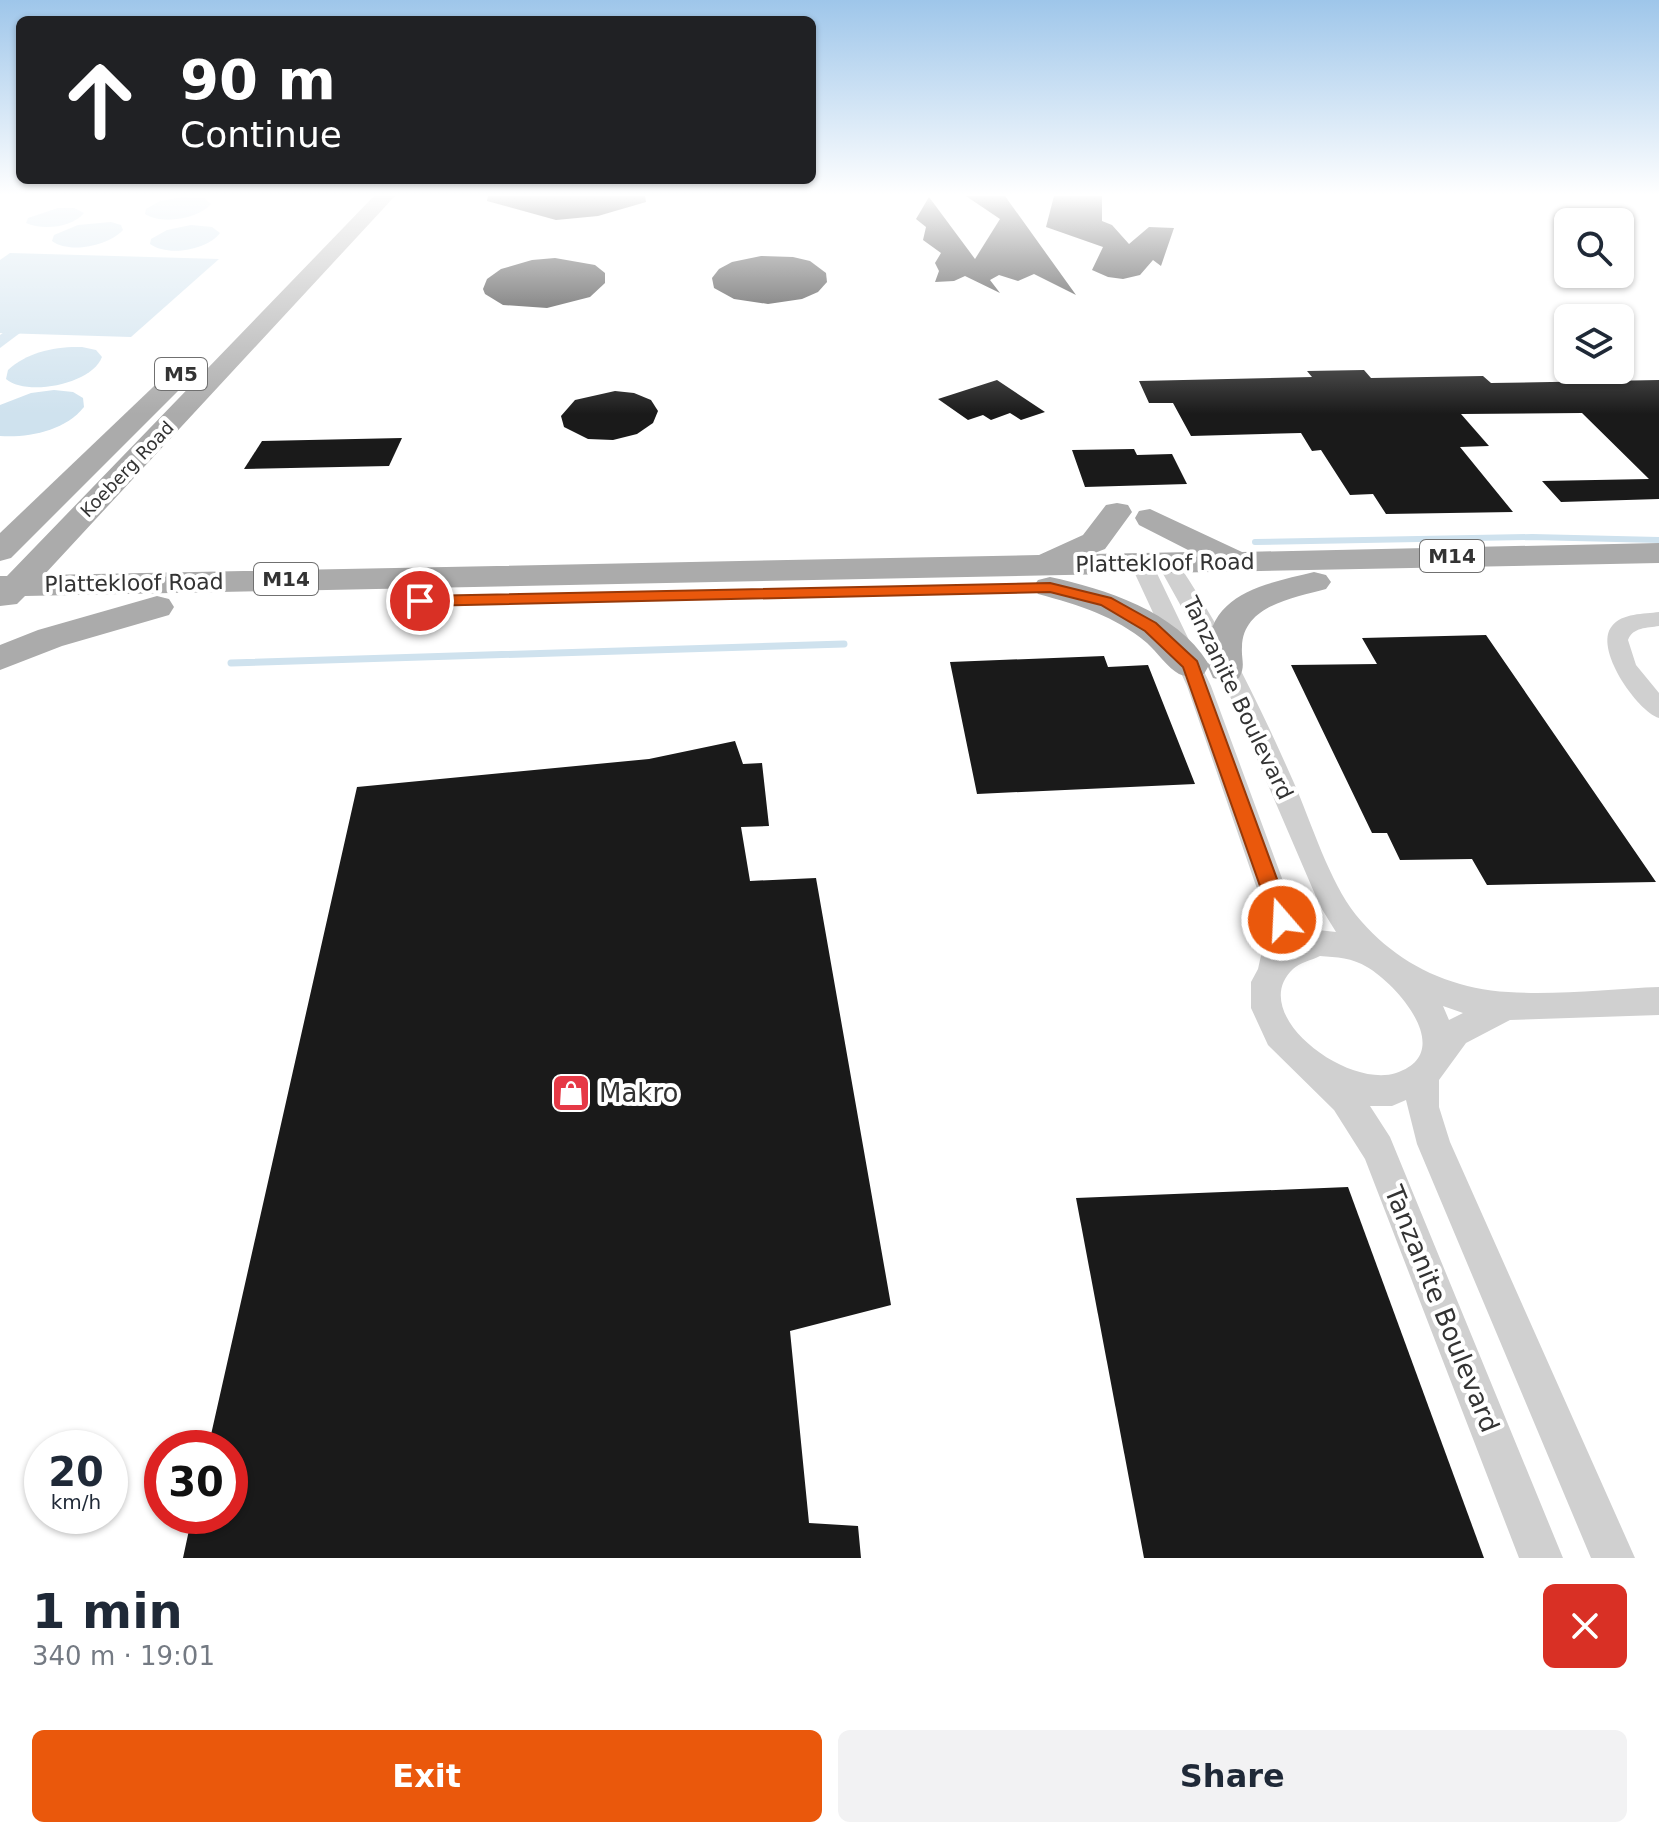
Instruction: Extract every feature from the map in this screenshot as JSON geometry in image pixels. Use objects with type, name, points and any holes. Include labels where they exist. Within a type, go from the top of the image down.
[{"type":"main road","name":"Koeberg Road","points":[[0,551],[285,269]]},
{"type":"main road","name":"Koeberg Road","points":[[4,595],[99,500],[317,269]]},
{"type":"main road","points":[[99,500],[80,534],[78,548],[81,558],[89,566],[150,595]]},
{"type":"main road","points":[[1038,577],[1103,534],[1117,512]]},
{"type":"main road","points":[[1150,518],[1199,545],[1245,561]]},
{"type":"main road","name":"Plattekloof Road","points":[[1161,574],[1245,561],[1659,553]]},
{"type":"main road","name":"Plattekloof Road","points":[[4,595],[150,595],[1161,574],[1314,582],[1659,575]]},
{"type":"main road","points":[[1038,577],[1123,609],[1151,627],[1191,665]]},
{"type":"main road","points":[[1226,669],[1223,639],[1233,617],[1262,599],[1314,582]]},
{"type":"main road","points":[[0,658],[150,595]]},
{"type":"street","name":"Tanzanite Boulevard","points":[[1161,574],[1167,608],[1191,665],[1282,920],[1282,932],[1272,966]]},
{"type":"street","name":"Tanzanite Boulevard","points":[[1161,574],[1226,669],[1334,906],[1347,925],[1378,957]]},
{"type":"street","points":[[1659,619],[1633,623],[1623,628],[1616,638],[1615,649],[1623,666],[1659,709]]},
{"type":"street","points":[[1508,1006],[1455,1033],[1430,1068],[1390,1091],[1358,1089],[1320,1074],[1288,1049],[1269,1018],[1265,991],[1272,966],[1292,950],[1318,943],[1349,946],[1378,957],[1408,979],[1428,1003],[1439,1031],[1430,1068],[1422,1107],[1434,1144],[1613,1558]]},
{"type":"street","points":[[1408,979],[1462,999],[1508,1006],[1659,1001]]},
{"type":"street","name":"Tanzanite Boulevard","points":[[1320,1074],[1346,1099],[1378,1149],[1541,1558]]},
{"type":"water","points":[[0,269],[208,269],[131,337],[0,333]]},
{"type":"water","points":[[82,347],[96,350],[102,357],[96,366],[73,381],[28,387],[6,379],[8,370],[33,355],[52,349]]},
{"type":"water","points":[[54,390],[73,392],[83,398],[84,407],[67,422],[45,431],[22,436],[0,436],[0,405],[31,393]]},
{"type":"building","points":[[501,269],[600,269],[605,273],[605,283],[590,297],[547,308],[503,305],[485,294],[483,289],[487,279]]},
{"type":"building","points":[[719,269],[820,269],[826,273],[827,282],[818,292],[802,299],[768,304],[734,299],[714,288],[712,278]]},
{"type":"building","points":[[938,269],[1057,269],[1076,295],[1034,274],[1018,281],[999,275],[990,280],[1000,293],[965,276],[954,281],[935,282]]},
{"type":"building","points":[[1145,269],[1140,275],[1123,279],[1092,270]]},
{"type":"building","points":[[1364,370],[1371,378],[1483,376],[1491,383],[1634,384],[1634,380],[1659,380],[1659,499],[1561,502],[1542,481],[1649,479],[1582,413],[1461,414],[1489,446],[1460,447],[1513,512],[1386,514],[1373,494],[1350,495],[1321,450],[1312,451],[1301,433],[1191,436],[1173,403],[1149,403],[1139,381],[1312,377],[1307,371]]},
{"type":"building","points":[[997,380],[1045,412],[1021,420],[1010,413],[991,420],[983,415],[968,420],[938,399]]},
{"type":"building","points":[[615,391],[634,393],[651,400],[658,411],[653,423],[637,434],[613,440],[588,439],[564,427],[561,416],[575,400]]},
{"type":"building","points":[[402,438],[389,466],[244,469],[262,441]]},
{"type":"building","points":[[1134,449],[1137,455],[1172,454],[1187,484],[1085,487],[1072,450]]},
{"type":"building","points":[[1486,635],[1656,882],[1487,885],[1472,859],[1400,860],[1387,833],[1372,833],[1291,665],[1377,664],[1362,638]]},
{"type":"building","points":[[1104,656],[1108,667],[1148,665],[1195,784],[977,794],[950,662]]},
{"type":"building","name":"Makro","points":[[735,741],[743,764],[762,763],[769,826],[741,827],[750,881],[816,878],[891,1305],[790,1331],[809,1523],[858,1526],[861,1558],[183,1558],[188,1534],[248,1534],[248,1430],[212,1430],[357,787],[649,759]]},
{"type":"building","points":[[1348,1187],[1484,1558],[1144,1558],[1076,1198]]},
{"type":"waterway","points":[[0,343],[39,312]]},
{"type":"waterway","points":[[1255,542],[1532,537],[1659,540]]},
{"type":"waterway","points":[[231,663],[844,644]]},
{"type":"place","name":"Makro","points":[[571,1093]]},
{"type":"route","points":[[420,601],[1050,587],[1106,601],[1151,627],[1191,665],[1282,920]]}]
